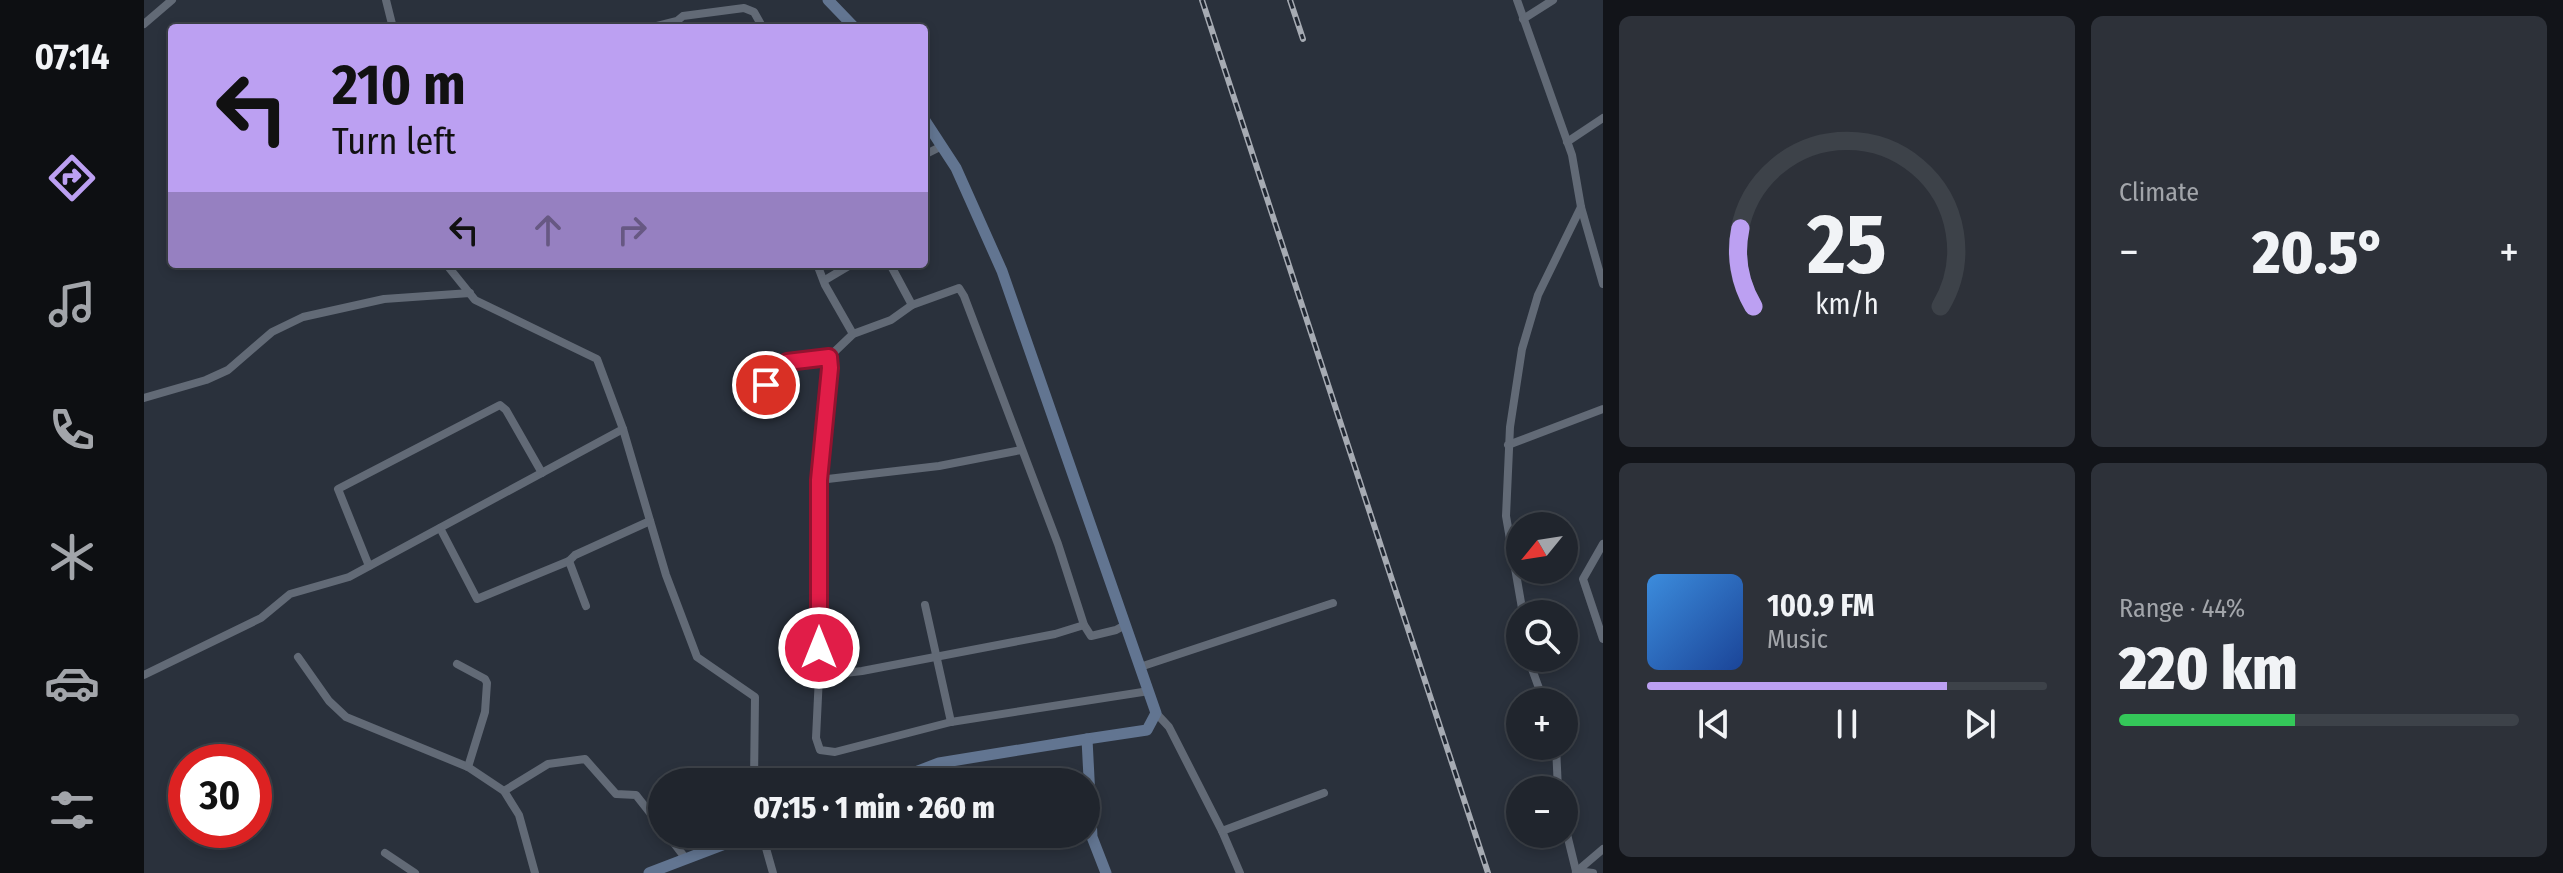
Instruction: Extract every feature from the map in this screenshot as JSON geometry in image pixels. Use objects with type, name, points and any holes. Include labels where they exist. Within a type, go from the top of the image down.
[{"type":"street","points":[[144,24],[172,0]]},
{"type":"street","points":[[386,0],[392,24]]},
{"type":"street","points":[[828,0],[851,24]]},
{"type":"street","points":[[1517,0],[1572,155],[1581,207],[1603,284]]},
{"type":"street","points":[[1523,19],[1553,0]]},
{"type":"street","points":[[665,24],[683,16],[744,8],[754,12],[761,24]]},
{"type":"street","points":[[1567,142],[1603,118]]},
{"type":"street","points":[[928,125],[956,168],[1002,271],[1156,713],[1169,727],[1240,873]]},
{"type":"street","points":[[928,153],[942,146]]},
{"type":"street","points":[[1521,600],[1506,516],[1508,445],[1522,349],[1538,295],[1581,207]]},
{"type":"street","points":[[449,268],[475,300],[597,359],[623,429],[666,575],[697,657],[755,697],[754,768]]},
{"type":"street","points":[[819,268],[825,285],[853,334]]},
{"type":"street","points":[[825,280],[845,268]]},
{"type":"street","points":[[892,268],[912,305]]},
{"type":"street","points":[[745,408],[787,362],[829,357],[853,334],[891,320],[912,305],[959,288],[1058,544],[1084,625],[1091,636],[1125,625]]},
{"type":"street","points":[[144,398],[206,380],[228,370],[272,332],[303,317],[384,299],[470,293]]},
{"type":"street","points":[[829,357],[819,480],[816,738],[820,750],[835,752],[951,722],[1149,691]]},
{"type":"street","points":[[369,566],[338,489],[500,405],[506,410],[542,473]]},
{"type":"street","points":[[1508,445],[1603,409]]},
{"type":"street","points":[[144,675],[261,618],[290,594],[349,577],[623,429]]},
{"type":"street","points":[[819,480],[939,466],[1021,450]]},
{"type":"street","points":[[440,528],[477,599],[569,561],[575,555],[650,521]]},
{"type":"street","points":[[1603,544],[1583,579],[1603,639]]},
{"type":"street","points":[[569,561],[586,606]]},
{"type":"street","points":[[1140,667],[1333,603]]},
{"type":"street","points":[[925,605],[951,722]]},
{"type":"street","points":[[819,676],[862,671],[1014,642],[1084,625]]},
{"type":"street","points":[[298,657],[329,701],[346,717],[468,767],[504,791],[519,815],[535,873]]},
{"type":"street","points":[[457,664],[487,683],[485,712],[468,767]]},
{"type":"street","points":[[926,768],[939,763],[1147,730],[1156,713]]},
{"type":"street","points":[[1087,739],[1092,837],[1106,873]]},
{"type":"street","points":[[504,791],[548,764],[585,759],[616,794],[636,795],[648,810]]},
{"type":"street","points":[[1222,831],[1324,793]]},
{"type":"street","points":[[678,848],[686,859]]},
{"type":"street","points":[[655,872],[715,848]]},
{"type":"street","points":[[766,848],[773,873]]},
{"type":"street","points":[[1570,848],[1576,872]]},
{"type":"street","points":[[1576,872],[1603,849]]},
{"type":"street","points":[[385,853],[415,873]]},
{"type":"street","points":[[1576,872],[1590,873]]},
{"type":"railway","points":[[1202,0],[1488,873]]},
{"type":"railway","points":[[1290,0],[1303,39]]},
{"type":"route","points":[[766,385],[787,362],[829,357],[819,480],[819,648]]}]
